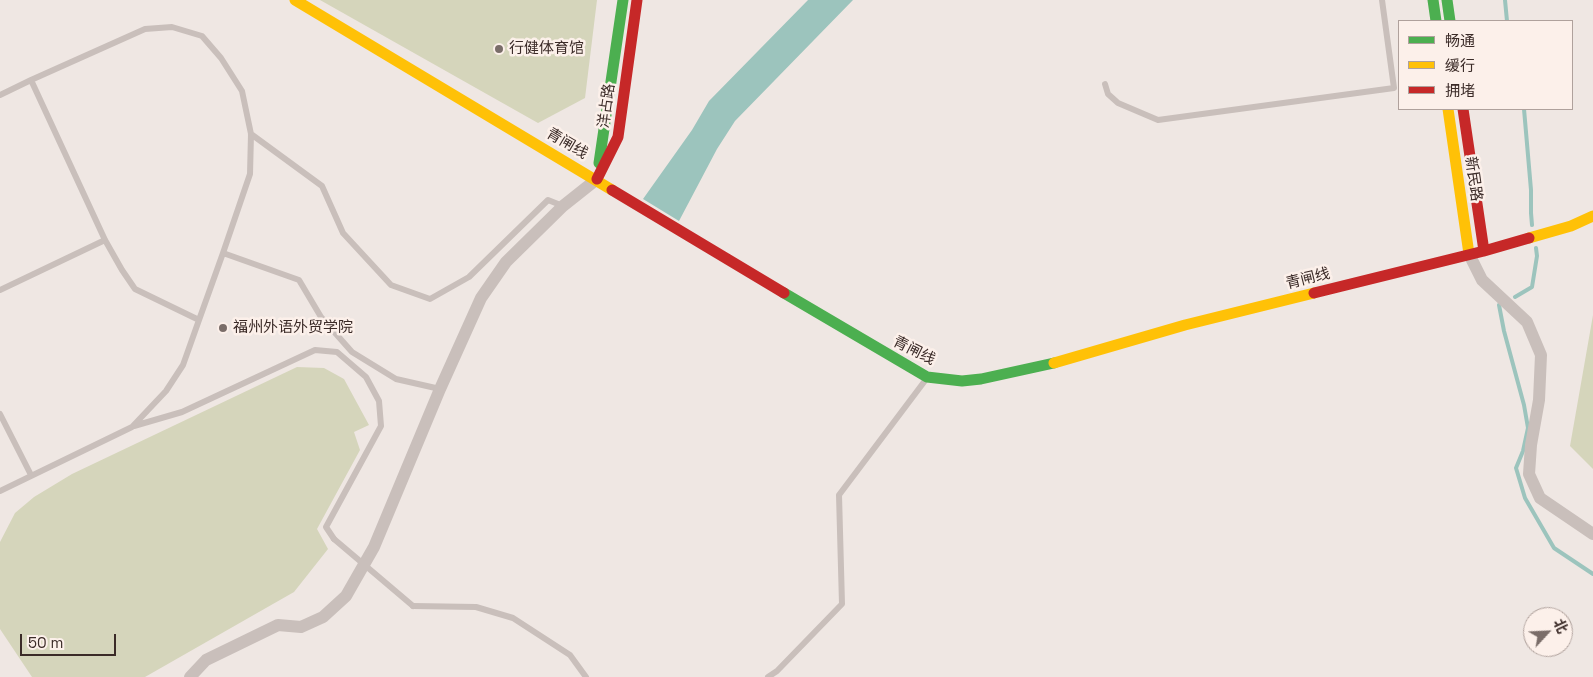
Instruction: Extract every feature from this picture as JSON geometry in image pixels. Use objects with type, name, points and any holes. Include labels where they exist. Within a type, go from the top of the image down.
[{"type":"main road","name":"青闸线","points":[[295,0],[597,179],[879,350],[928,377],[962,381],[1037,368],[1185,325],[1484,251],[1571,226],[1593,216]]},
{"type":"main road","name":"洋占路","points":[[597,179],[623,0]]},
{"type":"main road","name":"洋占路","points":[[597,179],[618,137],[637,0]]},
{"type":"main road","points":[[1433,0],[1436,20]]},
{"type":"main road","points":[[1447,0],[1450,20]]},
{"type":"main road","name":"新民路","points":[[1448,110],[1468,254]]},
{"type":"main road","name":"新民路","points":[[1463,110],[1484,251]]},
{"type":"street","points":[[190,677],[206,660],[278,624],[301,627],[323,617],[346,596],[374,548],[440,389],[481,298],[506,262],[563,206],[597,179]]},
{"type":"street","points":[[1468,254],[1482,280],[1527,322],[1541,355],[1539,400],[1531,445],[1529,474],[1540,498],[1593,534]]},
{"type":"lane","points":[[1105,84],[1108,94],[1118,103],[1158,120],[1394,88],[1396,80],[1382,0]]},
{"type":"lane","points":[[0,95],[145,28],[172,27],[202,36],[220,58],[242,91],[251,134],[250,174],[224,253],[183,365],[166,391],[132,427]]},
{"type":"lane","points":[[31,80],[122,270],[135,288],[199,320]]},
{"type":"lane","points":[[251,134],[322,186],[343,233],[391,285],[430,299],[469,277],[548,200],[563,206]]},
{"type":"lane","points":[[0,290],[106,240]]},
{"type":"lane","points":[[224,253],[299,280],[322,317],[352,352],[396,379],[440,389]]},
{"type":"lane","points":[[0,491],[132,427],[182,412],[315,350],[336,352],[366,377],[379,401],[381,426],[326,527],[334,539],[413,606],[476,607],[512,618],[570,655],[586,677]]},
{"type":"lane","points":[[768,677],[775,674],[842,604],[839,495],[928,377]]},
{"type":"lane","points":[[0,414],[31,475]]},
{"type":"green space","name":"行健体育馆","points":[[320,0],[597,0],[585,98],[538,123]]},
{"type":"green space","points":[[1593,315],[1593,469],[1570,446]]},
{"type":"green space","points":[[297,367],[324,368],[344,379],[369,425],[354,432],[360,450],[317,529],[328,549],[294,592],[145,677],[32,677],[0,629],[0,542],[15,513],[34,497],[72,474]]},
{"type":"water","points":[[808,0],[853,0],[735,121],[717,149],[679,221],[643,199],[692,130],[709,101]]},
{"type":"waterway","points":[[1505,0],[1507,20]]},
{"type":"waterway","points":[[1524,110],[1532,225]]},
{"type":"waterway","points":[[1515,297],[1532,287],[1537,256],[1536,248]]},
{"type":"waterway","points":[[1499,305],[1528,428],[1523,451],[1516,468],[1525,498],[1554,548],[1593,574]]},
{"type":"traffic: fast","points":[[599,163],[623,0]]},
{"type":"traffic: fast","points":[[1433,0],[1436,20]]},
{"type":"traffic: fast","points":[[1447,0],[1450,20]]},
{"type":"traffic: fast","points":[[784,293],[927,377],[962,381],[981,379],[1054,363]]},
{"type":"traffic: slow","points":[[295,0],[612,190]]},
{"type":"traffic: slow","points":[[1448,110],[1469,254]]},
{"type":"traffic: slow","points":[[1529,238],[1571,226],[1593,216]]},
{"type":"traffic: slow","points":[[1054,363],[1185,325],[1314,293]]},
{"type":"traffic: jam","points":[[597,179],[618,137],[637,0]]},
{"type":"traffic: jam","points":[[1463,110],[1484,251]]},
{"type":"traffic: jam","points":[[612,190],[784,293]]},
{"type":"traffic: jam","points":[[1314,293],[1529,238]]},
{"type":"place","name":"行健体育馆","points":[[499,49]]},
{"type":"place","name":"福州外语外贸学院","points":[[223,328]]}]
